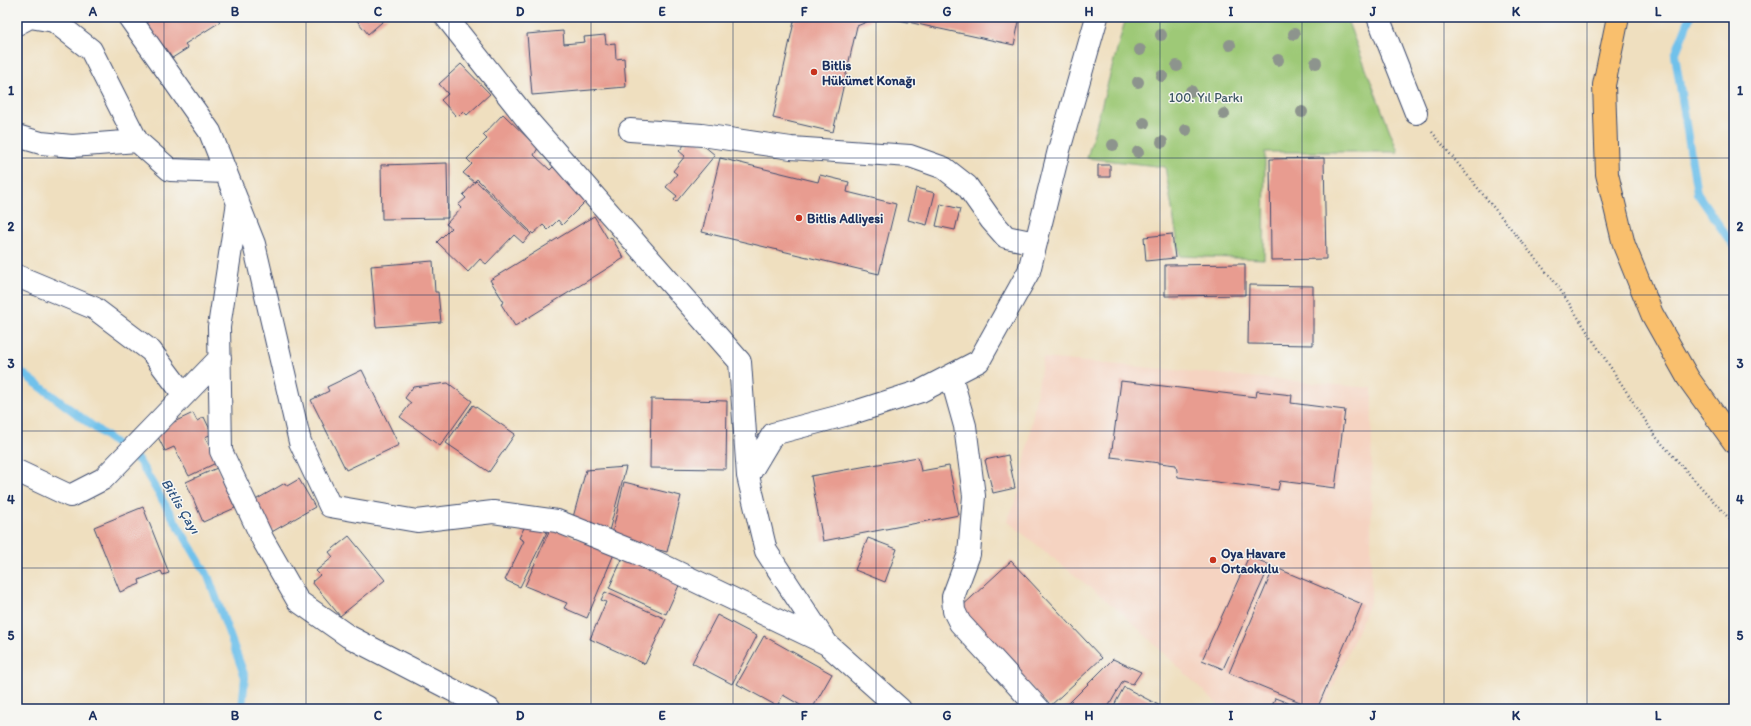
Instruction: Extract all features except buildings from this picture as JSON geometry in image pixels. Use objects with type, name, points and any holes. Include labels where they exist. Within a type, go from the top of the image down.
[{"type":"main road","points":[[1618,17],[1604,85],[1604,92],[1607,174],[1624,245],[1652,314],[1688,378],[1734,442]]},
{"type":"street","points":[[17,24],[30,17],[54,21],[91,50],[137,141],[170,170],[226,172]]},
{"type":"street","points":[[129,17],[210,132],[254,244],[300,442],[330,506],[417,521],[493,512],[557,521],[637,553],[827,644]]},
{"type":"street","points":[[446,17],[530,123],[740,362],[748,476],[766,551],[827,644],[900,709]]},
{"type":"street","points":[[748,476],[773,434],[852,413],[921,391],[979,362],[1029,271],[1059,150],[1097,17]]},
{"type":"street","points":[[1378,17],[1416,113]]},
{"type":"street","points":[[630,130],[702,135],[791,148],[910,156],[944,168],[967,186],[1006,236],[1036,243]]},
{"type":"street","points":[[17,136],[41,144],[72,146],[137,141]]},
{"type":"street","points":[[238,202],[219,327],[221,451],[263,540],[298,601],[348,636],[489,709]]},
{"type":"street","points":[[17,276],[94,308],[151,351],[184,394]]},
{"type":"street","points":[[17,471],[70,496],[103,479],[220,358]]},
{"type":"street","points":[[951,376],[965,426],[974,496],[968,554],[953,597],[954,610],[960,623],[1039,709]]},
{"type":"path","points":[[1416,113],[1557,285],[1656,437],[1734,524]]},
{"type":"shaded area","name":"Oya Havare Ortaokulu","points":[[1043,358],[1372,388],[1371,599],[1324,709],[1222,709],[1122,613],[1007,521],[1019,493]]},
{"type":"green space","name":"100. Yıl Parkı","points":[[1126,17],[1346,17],[1398,152],[1265,152],[1264,259],[1180,256],[1165,167],[1087,158]]},
{"type":"waterway","points":[[1690,17],[1675,55],[1697,193],[1734,247]]},
{"type":"waterway","name":"Bitlis Çayı","points":[[17,369],[139,461],[208,576],[245,677],[242,709]]},
{"type":"place","name":"Bitlis Hükümet Konağı","points":[[814,72]]},
{"type":"place","name":"Bitlis Adliyesi","points":[[799,218]]},
{"type":"place","name":"Oya Havare Ortaokulu","points":[[1213,560]]}]
